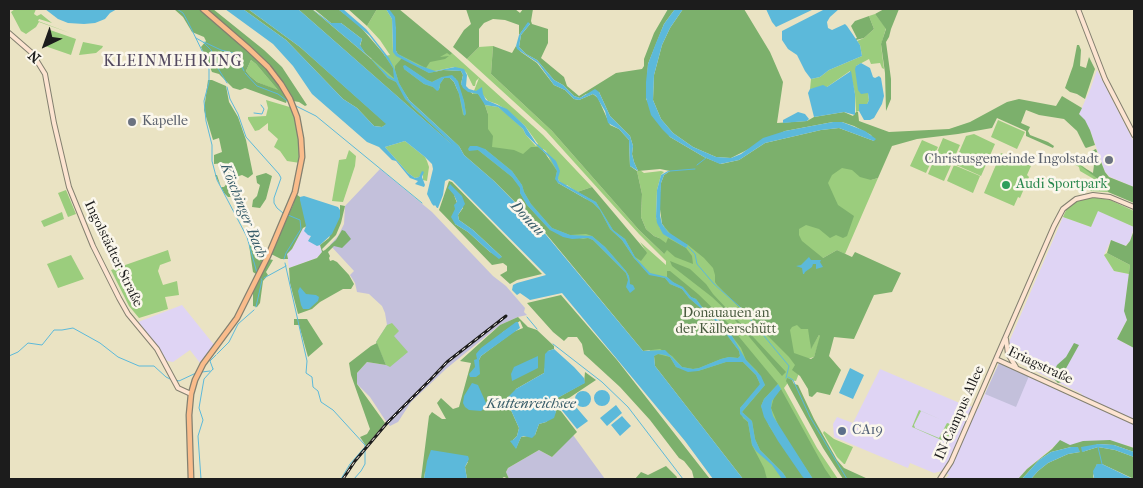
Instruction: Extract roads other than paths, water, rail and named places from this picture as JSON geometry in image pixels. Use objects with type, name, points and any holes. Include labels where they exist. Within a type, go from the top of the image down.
[{"type":"main road","points":[[191,479],[189,425],[191,394],[194,384],[203,364],[237,318],[268,256],[295,192],[301,165],[301,139],[294,108],[281,84],[264,64],[204,9]]},
{"type":"street","points":[[1078,9],[1104,79],[1134,135]]},
{"type":"street","name":"Ingolstädter Straße","points":[[9,33],[32,53],[45,74],[66,176],[74,201],[101,263],[125,309],[154,344],[178,388],[184,392]]},
{"type":"street","name":"Eriagstraße","points":[[1134,207],[1106,196],[1090,195],[1076,199],[1065,206],[1059,215],[996,359],[1134,422]]},
{"type":"street","points":[[1007,335],[1006,346],[1008,354],[1018,368]]},
{"type":"street","name":"IN-Campus Allee","points":[[939,478],[951,462],[996,359]]},
{"type":"street","points":[[184,392],[194,384]]},
{"type":"street","points":[[184,392],[191,394]]},
{"type":"water","points":[[45,9],[117,9],[105,19],[95,23],[84,24],[68,23],[58,19]]},
{"type":"water","name":"Donau","points":[[225,9],[243,9],[286,40],[343,99],[357,108],[374,126],[382,127],[386,124],[300,47],[248,9],[298,9],[454,146],[405,99],[396,82],[388,78],[370,58],[312,9],[331,23],[341,23],[362,39],[360,45],[365,53],[394,79],[393,68],[383,53],[369,35],[338,9],[343,9],[366,29],[389,58],[395,70],[399,83],[409,100],[459,146],[464,155],[494,181],[542,230],[643,351],[665,350],[682,367],[693,369],[729,357],[738,358],[740,356],[739,351],[718,323],[689,298],[682,289],[670,284],[665,278],[649,275],[634,258],[622,240],[610,229],[600,210],[593,203],[558,183],[555,179],[557,171],[550,158],[526,135],[523,129],[498,107],[485,105],[478,94],[468,92],[463,88],[461,84],[463,75],[461,71],[443,70],[429,73],[396,56],[393,52],[392,19],[386,9],[389,9],[395,17],[396,51],[398,54],[418,65],[435,71],[455,67],[464,69],[467,75],[466,86],[476,91],[482,87],[486,100],[507,109],[525,126],[536,143],[556,161],[560,171],[559,181],[596,202],[613,230],[625,239],[635,257],[650,273],[667,277],[683,287],[691,297],[696,299],[702,307],[721,322],[746,360],[761,376],[765,385],[742,412],[752,421],[755,439],[760,450],[787,479],[782,479],[772,465],[756,451],[752,445],[748,422],[740,414],[740,408],[760,384],[756,375],[743,362],[726,362],[698,371],[688,372],[676,367],[670,357],[658,354],[654,356],[655,366],[743,479],[713,479],[685,441],[562,293],[530,300],[520,293],[517,295],[512,290],[513,285],[517,283],[546,275],[453,181],[449,179],[445,181],[443,195],[438,208],[434,206],[427,194],[433,169],[432,164],[425,157],[405,141],[385,147],[408,173],[415,178],[419,177],[422,171],[424,172],[422,177],[424,187],[415,184],[418,181],[410,178],[396,161],[392,160],[379,147],[367,142],[312,94],[293,66],[273,44]]},
{"type":"water","points":[[675,9],[683,9],[670,28],[662,45],[654,75],[653,100],[661,119],[673,133],[693,147],[716,157],[731,158],[741,154],[763,138],[785,131],[833,122],[842,122],[865,131],[876,139],[874,141],[839,128],[821,130],[765,143],[739,160],[720,164],[670,137],[651,115],[646,98],[646,82],[648,64],[656,43],[664,24]]},
{"type":"water","points":[[766,9],[814,9],[776,27]]},
{"type":"water","points":[[825,9],[839,9],[827,22],[828,28],[832,30],[845,24],[860,45],[862,56],[829,70],[820,77],[811,79],[797,55],[788,49],[782,40],[782,31]]},
{"type":"water","points":[[528,22],[530,24],[521,35],[519,47],[526,54],[537,60],[554,80],[563,85],[574,96],[580,98],[595,89],[599,92],[610,116],[630,136],[633,146],[632,154],[638,171],[630,166],[629,140],[619,129],[608,123],[605,111],[596,96],[593,94],[579,100],[574,99],[565,90],[554,85],[538,63],[517,49],[519,35]]},
{"type":"water","points":[[861,63],[870,68],[873,77],[879,76],[881,78],[884,96],[874,118],[870,120],[864,120],[859,111],[859,104],[867,104],[869,100],[868,93],[861,94],[858,90],[855,69]]},
{"type":"water","points":[[405,65],[432,82],[452,75],[458,81],[466,114],[464,116],[459,94],[454,82],[450,78],[444,78],[437,91],[404,69],[403,66]]},
{"type":"water","points":[[851,71],[855,94],[855,115],[844,112],[814,117],[808,93],[810,89],[823,85],[827,87]]},
{"type":"water","points":[[798,112],[805,114],[809,119],[807,121],[783,123],[783,120]]},
{"type":"water","points":[[470,146],[485,149],[512,171],[522,185],[531,204],[552,228],[570,235],[592,236],[605,247],[626,271],[630,284],[635,289],[630,293],[626,287],[628,280],[626,273],[593,240],[563,237],[550,230],[527,205],[520,193],[520,188],[512,177],[478,150],[469,151]]},
{"type":"water","points":[[670,171],[664,175],[661,183],[660,215],[662,224],[668,232],[688,245],[686,248],[663,234],[657,223],[657,190],[661,175]]},
{"type":"water","points":[[450,184],[462,196],[465,204],[458,215],[459,220],[473,230],[502,257],[499,259],[468,232],[455,224],[451,217],[455,209],[454,205],[457,202],[448,188]]},
{"type":"water","points":[[304,196],[338,207],[340,210],[340,217],[332,234],[317,246],[308,241],[311,236],[304,231],[306,226],[300,197]]},
{"type":"water","points":[[809,257],[811,260],[821,260],[820,262],[823,267],[816,269],[816,264],[813,264],[803,274],[802,268],[796,266],[801,265]]},
{"type":"water","points":[[300,287],[306,294],[319,297],[318,301],[309,309],[303,309],[301,305],[298,291]]},
{"type":"water","points":[[518,322],[520,328],[481,356],[479,360],[480,374],[476,377],[470,377],[469,374],[475,367],[474,360],[477,359],[476,354],[481,348]]},
{"type":"water","name":"Kuttenreichsee","points":[[554,349],[574,367],[584,378],[585,383],[552,401],[556,412],[554,418],[539,424],[532,438],[521,437],[516,449],[510,441],[517,436],[519,428],[510,408],[507,407],[506,399],[516,389],[544,373],[545,354]]},
{"type":"water","points":[[538,356],[538,368],[512,381],[511,374],[514,367]]},
{"type":"water","points":[[850,368],[864,375],[853,399],[839,393]]},
{"type":"water","points":[[472,383],[478,385],[486,403],[485,408],[481,411],[469,410],[463,403],[464,396]]},
{"type":"water","points":[[778,384],[781,389],[772,401],[773,416],[813,479],[805,479],[802,476],[764,417],[761,406],[764,399]]},
{"type":"water","points":[[599,390],[605,390],[610,395],[608,404],[599,406],[594,401],[594,395]]},
{"type":"water","points":[[580,391],[586,391],[591,396],[589,405],[580,407],[575,402],[575,396]]},
{"type":"water","points":[[570,400],[588,421],[577,429],[560,408]]},
{"type":"water","points":[[616,405],[622,413],[607,426],[600,418]]},
{"type":"water","points":[[622,416],[631,426],[620,436],[611,425]]},
{"type":"water","points":[[1098,444],[1114,445],[1134,452],[1134,457],[1115,450],[1098,447],[1082,452],[1081,447]]},
{"type":"water","points":[[1078,447],[1080,452],[1068,454],[1048,463],[1031,479],[1022,479],[1039,460],[1051,452]]},
{"type":"water","points":[[431,450],[468,456],[469,459],[465,467],[467,479],[424,479]]},
{"type":"water","points":[[1097,464],[1102,464],[1133,479],[1094,479],[1093,471]]},
{"type":"waterway","name":"Köschinger Bach","points":[[177,9],[183,13],[208,63],[209,82],[204,101],[206,121],[212,145],[212,161],[217,180],[247,237],[257,273]]},
{"type":"waterway","points":[[196,38],[211,50],[219,70],[227,83]]},
{"type":"waterway","points":[[204,42],[233,53],[237,56],[244,71]]},
{"type":"waterway","points":[[245,73],[257,86],[278,94],[290,103]]},
{"type":"waterway","points":[[227,87],[246,137],[281,178],[274,203],[283,213]]},
{"type":"waterway","points":[[254,113],[262,114],[264,109],[261,105]]},
{"type":"waterway","points":[[294,105],[316,116],[422,203]]},
{"type":"waterway","points":[[697,165],[706,158]]},
{"type":"waterway","points":[[670,171],[695,169]]},
{"type":"waterway","points":[[284,259],[301,229],[300,220],[288,215]]},
{"type":"waterway","points":[[688,247],[695,254],[697,264],[714,284],[740,307],[789,366],[786,378]]},
{"type":"waterway","points":[[285,263],[307,361],[306,373],[312,377],[313,387],[318,391],[321,402],[333,410],[365,445],[365,464],[354,479]]},
{"type":"waterway","name":"Köschinger Bach","points":[[264,278],[286,266]]},
{"type":"waterway","name":"Köschinger Bach","points":[[256,307],[262,280],[259,276]]},
{"type":"waterway","name":"Köschinger Bach","points":[[217,354],[229,342],[238,324],[254,310]]},
{"type":"waterway","points":[[527,317],[537,329]]},
{"type":"waterway","points":[[9,356],[18,352],[28,343],[42,345],[54,330],[73,328],[100,343],[118,357],[139,366],[154,366],[172,380]]},
{"type":"waterway","points":[[553,344],[602,382],[628,407],[683,479]]},
{"type":"waterway","name":"Köschinger Bach","points":[[213,369],[210,361],[216,355]]},
{"type":"waterway","name":"Köschinger Bach","points":[[201,479],[198,436],[203,420],[199,408],[204,379],[213,369]]},
{"type":"waterway","name":"Köschinger Bach","points":[[202,372],[210,371]]},
{"type":"waterway","points":[[176,380],[179,381],[196,373]]},
{"type":"waterway","points":[[788,377],[793,380],[810,417],[847,479]]},
{"type":"waterway","points":[[1098,447],[1102,464]]},
{"type":"waterway","points":[[341,479],[350,464],[364,448]]},
{"type":"railway","points":[[343,479],[355,461],[387,423],[447,362],[506,316]]},
{"type":"place","name":"Kapelle","points":[[132,122]]},
{"type":"place","name":"Christusgemeinde Ingolstadt","points":[[1109,160]]},
{"type":"place","name":"Audi Sportpark","points":[[1006,185]]},
{"type":"place","name":"CA19","points":[[842,431]]},
{"type":"district","name":"KLEINMEHRING","points":[[173,62]]},
{"type":"park label","name":"Donauauen an der Kälberschütt","points":[[726,322]]}]
